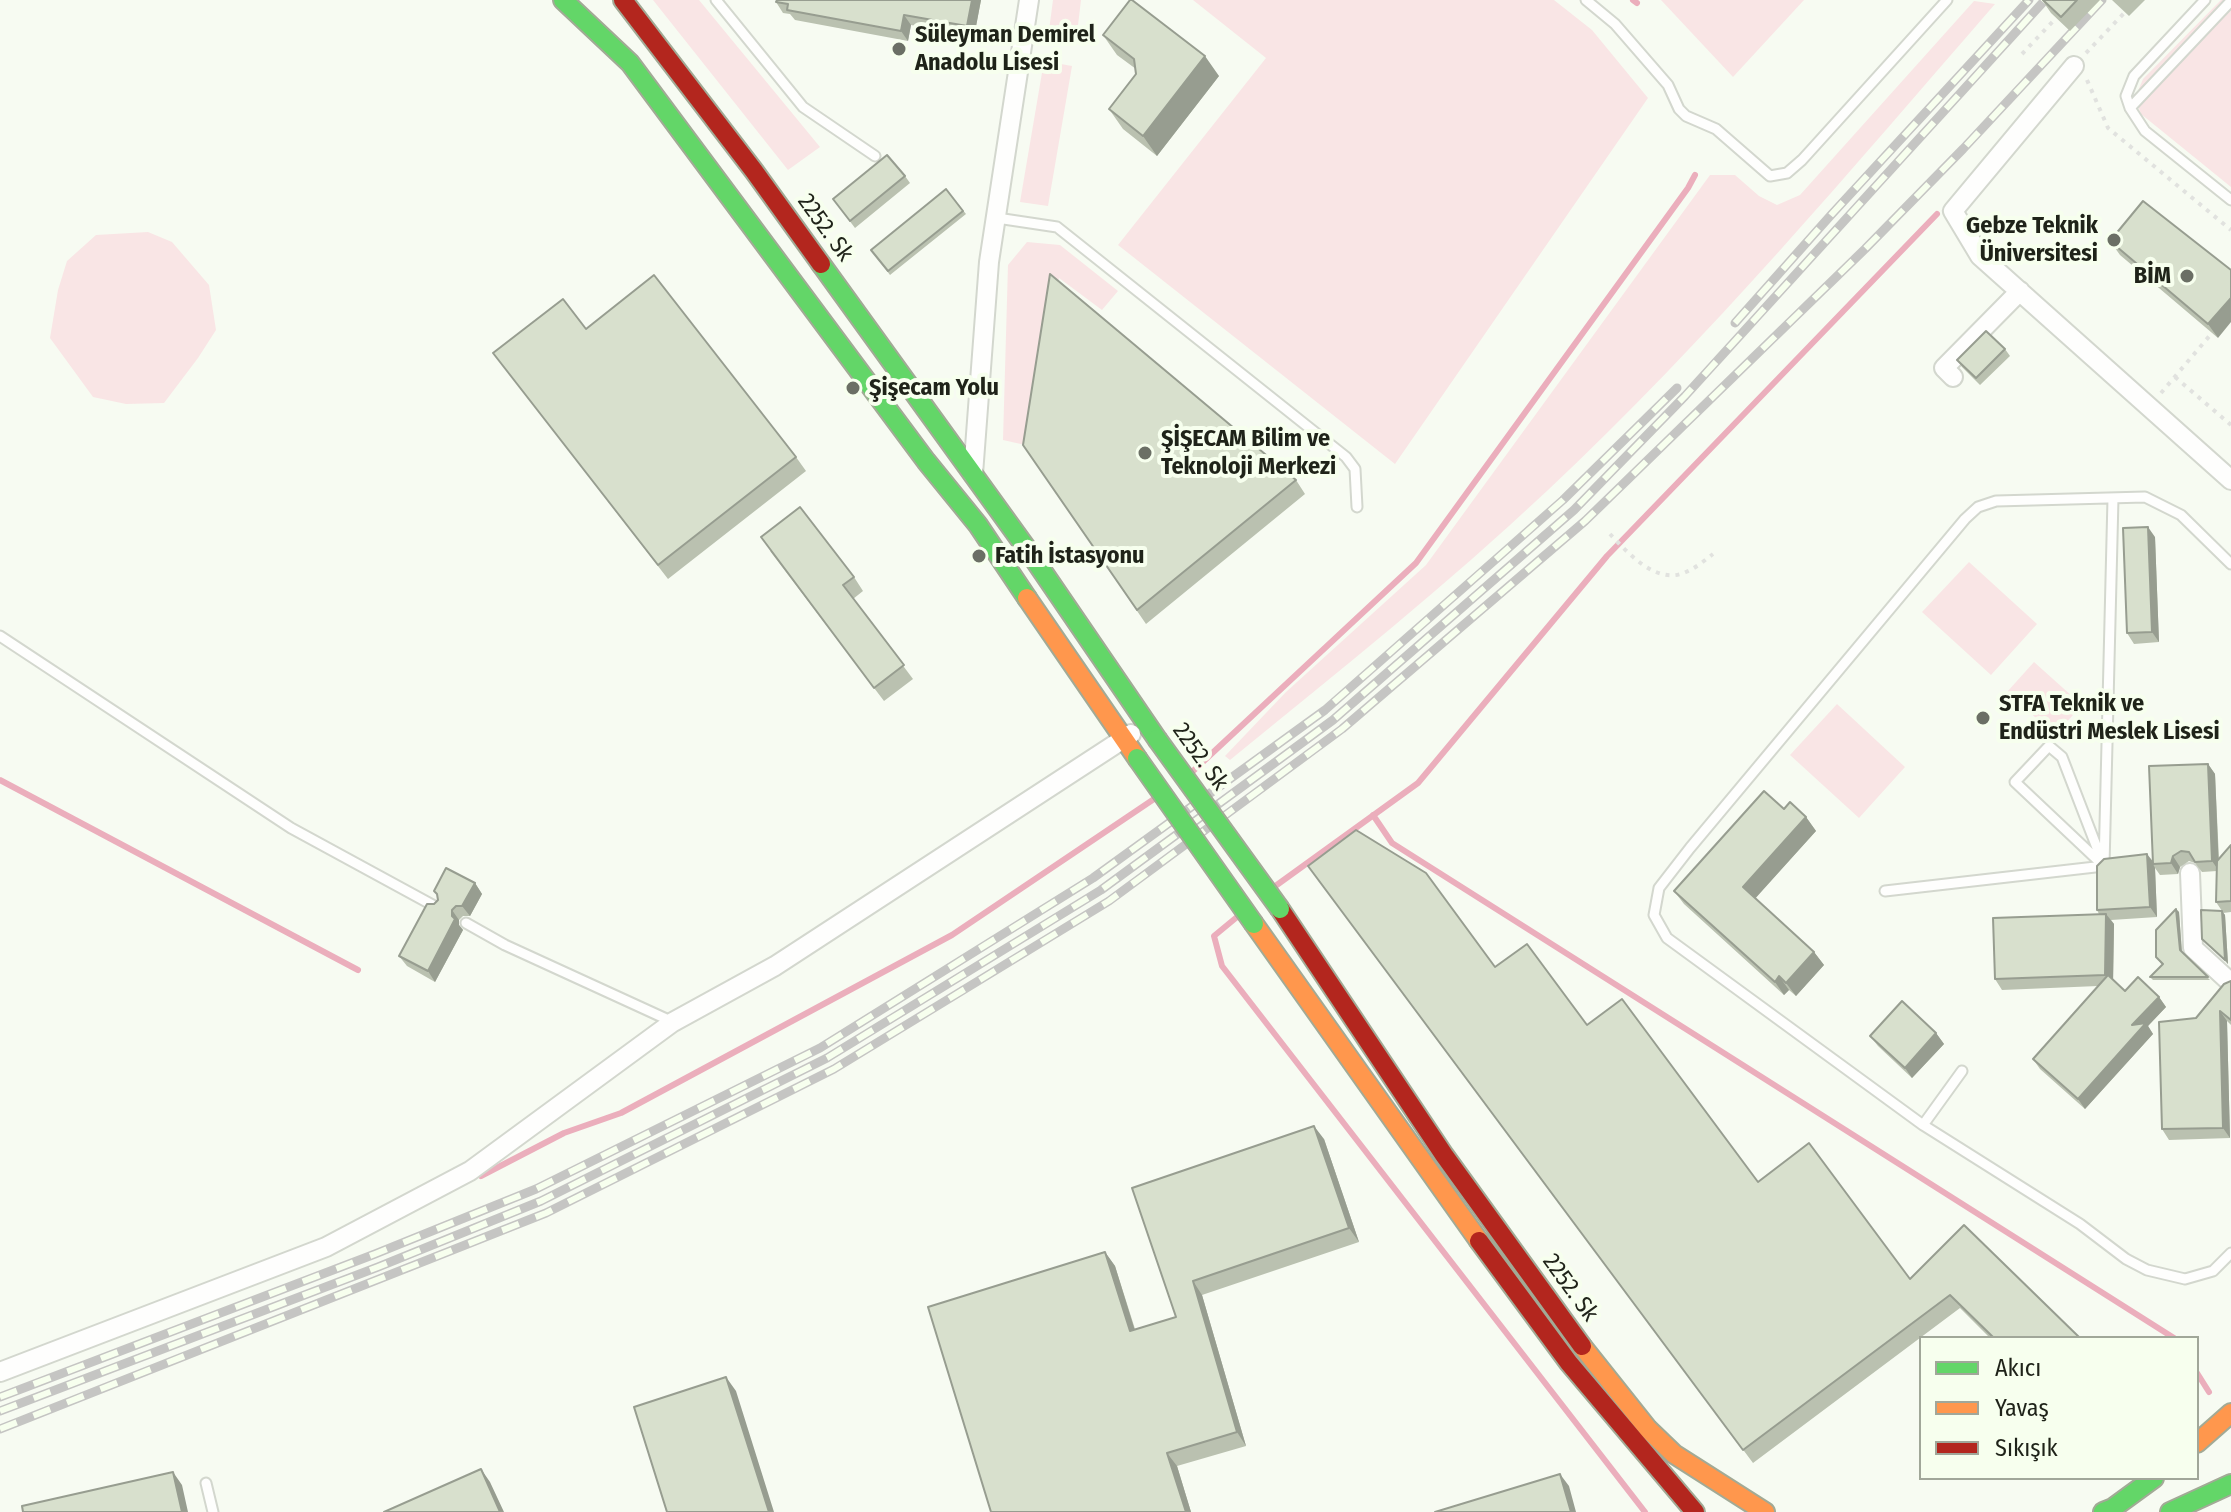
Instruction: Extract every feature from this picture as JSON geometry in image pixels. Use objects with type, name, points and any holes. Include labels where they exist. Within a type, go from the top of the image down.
[{"type":"main road","name":"2252. Sk","points":[[563,0],[630,63],[926,461],[978,525],[1123,738],[1441,1190],[1569,1363],[1695,1512]]},
{"type":"main road","name":"2252. Sk","points":[[623,0],[754,171],[1032,556],[1152,732],[1280,909],[1444,1155],[1554,1308],[1648,1429],[1674,1454],[1765,1512]]},
{"type":"main road","points":[[2199,1441],[2231,1413]]},
{"type":"main road","points":[[2103,1512],[2151,1480]]},
{"type":"main road","points":[[2170,1512],[2226,1487]]},
{"type":"street","points":[[973,474],[989,262],[1029,0]]},
{"type":"street","points":[[2074,66],[1953,211],[1980,256],[2231,480]]},
{"type":"street","points":[[1953,377],[1944,368],[2020,291]]},
{"type":"street","points":[[0,1372],[326,1247],[470,1171],[673,1022],[775,966],[1123,738],[1152,732]]},
{"type":"street","points":[[2190,873],[2193,948],[2231,983]]},
{"type":"lane","points":[[716,0],[803,107],[875,156]]},
{"type":"lane","points":[[1586,0],[1615,24],[1668,85],[1679,109],[1686,116],[1716,129],[1770,176],[1787,173],[1802,160],[1947,0]]},
{"type":"lane","points":[[2205,0],[2134,76],[2126,96],[2145,131],[2231,200]]},
{"type":"lane","points":[[2130,108],[2231,1]]},
{"type":"lane","points":[[997,218],[1057,227],[1346,457],[1355,469],[1357,507]]},
{"type":"lane","points":[[2231,564],[2181,515],[2145,497],[1996,501],[1978,507],[1659,888],[1654,915],[1667,938],[1923,1125],[2080,1224],[2126,1259],[2147,1270],[2185,1279],[2213,1271],[2231,1253]]},
{"type":"lane","points":[[2104,866],[2113,498]]},
{"type":"lane","points":[[0,636],[291,828],[438,908]]},
{"type":"lane","points":[[2049,746],[2062,757],[2104,866],[2015,782],[2049,746]]},
{"type":"lane","points":[[1885,891],[2104,866]]},
{"type":"lane","points":[[466,923],[505,945],[673,1022]]},
{"type":"lane","points":[[1923,1125],[1962,1071]]},
{"type":"lane","points":[[206,1483],[213,1512]]},
{"type":"path","points":[[2134,3],[2074,66],[2084,74],[2108,128],[2231,230]]},
{"type":"path","points":[[2022,54],[2065,9]]},
{"type":"path","points":[[2149,406],[2212,333]]},
{"type":"path","points":[[2175,377],[2231,425]]},
{"type":"path","points":[[1610,534],[1648,569],[1665,574],[1684,574],[1713,554]]},
{"type":"shaded area","points":[[653,0],[699,0],[820,147],[788,170]]},
{"type":"shaded area","points":[[1053,0],[1081,0],[1076,42],[1048,38]]},
{"type":"shaded area","points":[[1193,0],[1554,0],[1592,30],[1648,98],[1395,464],[1118,245],[1266,58]]},
{"type":"shaded area","points":[[1661,0],[1804,0],[1733,77]]},
{"type":"shaded area","points":[[2221,0],[2231,0],[2231,187],[2141,114],[2135,98],[2143,79]]},
{"type":"shaded area","points":[[1974,1],[1995,4],[1778,253],[1608,433],[1431,594],[1230,760],[1225,756],[1286,692],[1426,565],[1710,175],[1735,175],[1759,196],[1777,205],[1800,195]]},
{"type":"shaded area","points":[[1044,61],[1072,66],[1048,206],[1020,202]]},
{"type":"shaded area","points":[[148,232],[172,242],[209,285],[216,330],[164,403],[126,404],[93,397],[50,338],[58,290],[67,261],[96,235]]},
{"type":"shaded area","points":[[1027,242],[1060,245],[1118,291],[1102,310],[1059,278],[1034,447],[1003,440],[1008,265]]},
{"type":"shaded area","points":[[1969,562],[2037,624],[1991,675],[1922,612]]},
{"type":"shaded area","points":[[2034,662],[2082,705],[2055,735],[2007,692]]},
{"type":"shaded area","points":[[1837,704],[1905,767],[1859,818],[1790,755]]},
{"type":"building","points":[[777,0],[972,0],[967,26],[904,15],[901,31],[787,10],[788,4]]},
{"type":"building","points":[[1130,0],[1205,56],[1143,136],[1109,109],[1136,74],[1134,59],[1103,35]]},
{"type":"building","points":[[2043,0],[2077,0],[2061,17]]},
{"type":"building","points":[[887,155],[905,176],[850,221],[833,199]]},
{"type":"building","points":[[946,189],[963,211],[888,271],[871,250]]},
{"type":"building","points":[[2143,201],[2231,270],[2231,298],[2208,324],[2110,241]]},
{"type":"building","name":"ŞİŞECAM Bilim ve Teknoloji Merkezi","points":[[1050,274],[1296,480],[1137,610],[1023,445]]},
{"type":"building","points":[[654,275],[796,457],[658,565],[493,353],[563,299],[586,329]]},
{"type":"building","points":[[1986,331],[2005,349],[1976,378],[1957,360]]},
{"type":"building","points":[[800,507],[854,577],[843,585],[904,665],[874,688],[761,537]]},
{"type":"building","points":[[2148,527],[2152,632],[2127,633],[2123,528]]},
{"type":"building","points":[[2208,764],[2212,861],[2195,862],[2189,852],[2181,851],[2173,856],[2171,863],[2153,864],[2149,766]]},
{"type":"building","points":[[1764,791],[1784,809],[1790,802],[1806,817],[1743,887],[1814,952],[1786,983],[1779,976],[1775,982],[1674,891]]},
{"type":"building","points":[[1356,830],[1426,873],[1495,967],[1527,944],[1587,1025],[1622,999],[1758,1182],[1809,1143],[1910,1279],[1964,1225],[2078,1336],[1992,1336],[1950,1295],[1743,1450],[1308,866]]},
{"type":"building","points":[[2231,845],[2231,901],[2216,902],[2217,861]]},
{"type":"building","points":[[2147,854],[2150,907],[2097,910],[2097,866],[2104,859]]},
{"type":"building","points":[[446,868],[475,883],[462,906],[452,910],[455,919],[428,971],[399,956],[427,904],[438,900],[434,891]]},
{"type":"building","points":[[2176,909],[2180,950],[2208,977],[2150,977],[2163,964],[2156,957],[2156,930]]},
{"type":"building","points":[[2201,910],[2222,911],[2225,960],[2202,939]]},
{"type":"building","points":[[2106,914],[2105,975],[1995,979],[1993,918]]},
{"type":"building","points":[[2108,975],[2125,991],[2138,977],[2159,997],[2132,1025],[2146,1023],[2078,1099],[2033,1059]]},
{"type":"building","points":[[2231,981],[2231,1020],[2220,1011],[2223,1128],[2162,1129],[2159,1022],[2196,1018],[2224,984]]},
{"type":"building","points":[[1902,1001],[1936,1033],[1905,1068],[1870,1036]]},
{"type":"building","points":[[1314,1126],[1349,1228],[1193,1281],[1237,1432],[1167,1453],[1186,1512],[991,1512],[928,1307],[1105,1252],[1130,1331],[1176,1317],[1132,1188]]},
{"type":"building","points":[[726,1377],[769,1512],[667,1512],[634,1407]]},
{"type":"building","points":[[481,1469],[500,1512],[384,1512]]},
{"type":"building","points":[[173,1472],[182,1512],[23,1512],[22,1506]]},
{"type":"building","points":[[1560,1474],[1571,1512],[1435,1512]]},
{"type":"waterway","points":[[1633,0],[1637,3]]},
{"type":"waterway","points":[[1192,772],[1416,563],[1695,175]]},
{"type":"waterway","points":[[1274,887],[1418,783],[1607,556],[1937,214]]},
{"type":"waterway","points":[[0,780],[358,970]]},
{"type":"waterway","points":[[481,1176],[564,1133],[621,1113],[952,935],[1154,799]]},
{"type":"waterway","points":[[1373,815],[1392,843],[2171,1336]]},
{"type":"waterway","points":[[1237,917],[1214,936],[1222,966],[1645,1512]]},
{"type":"waterway","points":[[2199,1376],[2209,1392]]},
{"type":"railway","points":[[1735,323],[2029,0]]},
{"type":"railway","points":[[0,1411],[378,1267],[541,1201],[827,1058],[1101,890],[1333,720],[1574,510],[1685,396],[2045,0]]},
{"type":"railway","points":[[0,1429],[546,1213],[834,1069],[1109,901],[1342,729],[1585,521],[1865,249],[2102,0]]},
{"type":"railway","points":[[0,1397],[536,1189],[820,1048],[1093,878],[1325,710],[1563,500],[1677,388]]},
{"type":"traffic: fast","points":[[563,0],[630,63],[926,461],[978,525],[1027,598]]},
{"type":"traffic: fast","points":[[821,264],[1032,556],[1157,739]]},
{"type":"traffic: fast","points":[[1157,739],[1280,909]]},
{"type":"traffic: fast","points":[[1137,758],[1254,924]]},
{"type":"traffic: fast","points":[[2103,1512],[2151,1480]]},
{"type":"traffic: fast","points":[[2170,1512],[2231,1484]]},
{"type":"traffic: slow","points":[[1027,598],[1137,758]]},
{"type":"traffic: slow","points":[[1254,924],[1479,1241]]},
{"type":"traffic: slow","points":[[1582,1346],[1648,1429],[1674,1454],[1765,1512]]},
{"type":"traffic: slow","points":[[2199,1441],[2231,1413]]},
{"type":"traffic: jam","points":[[623,0],[821,264]]},
{"type":"traffic: jam","points":[[1280,909],[1444,1155],[1582,1346]]},
{"type":"traffic: jam","points":[[1479,1241],[1569,1363],[1695,1512]]},
{"type":"place","name":"Süleyman Demirel Anadolu Lisesi","points":[[899,49]]},
{"type":"place","name":"Gebze Teknik Üniversitesi","points":[[2114,240]]},
{"type":"place","name":"BİM","points":[[2187,276]]},
{"type":"place","name":"Şişecam Yolu","points":[[853,388]]},
{"type":"place","name":"ŞİŞECAM Bilim ve Teknoloji Merkezi","points":[[1145,453]]},
{"type":"place","name":"Fatih İstasyonu","points":[[979,556]]},
{"type":"place","name":"STFA Teknik ve Endüstri Meslek Lisesi","points":[[1983,718]]}]
